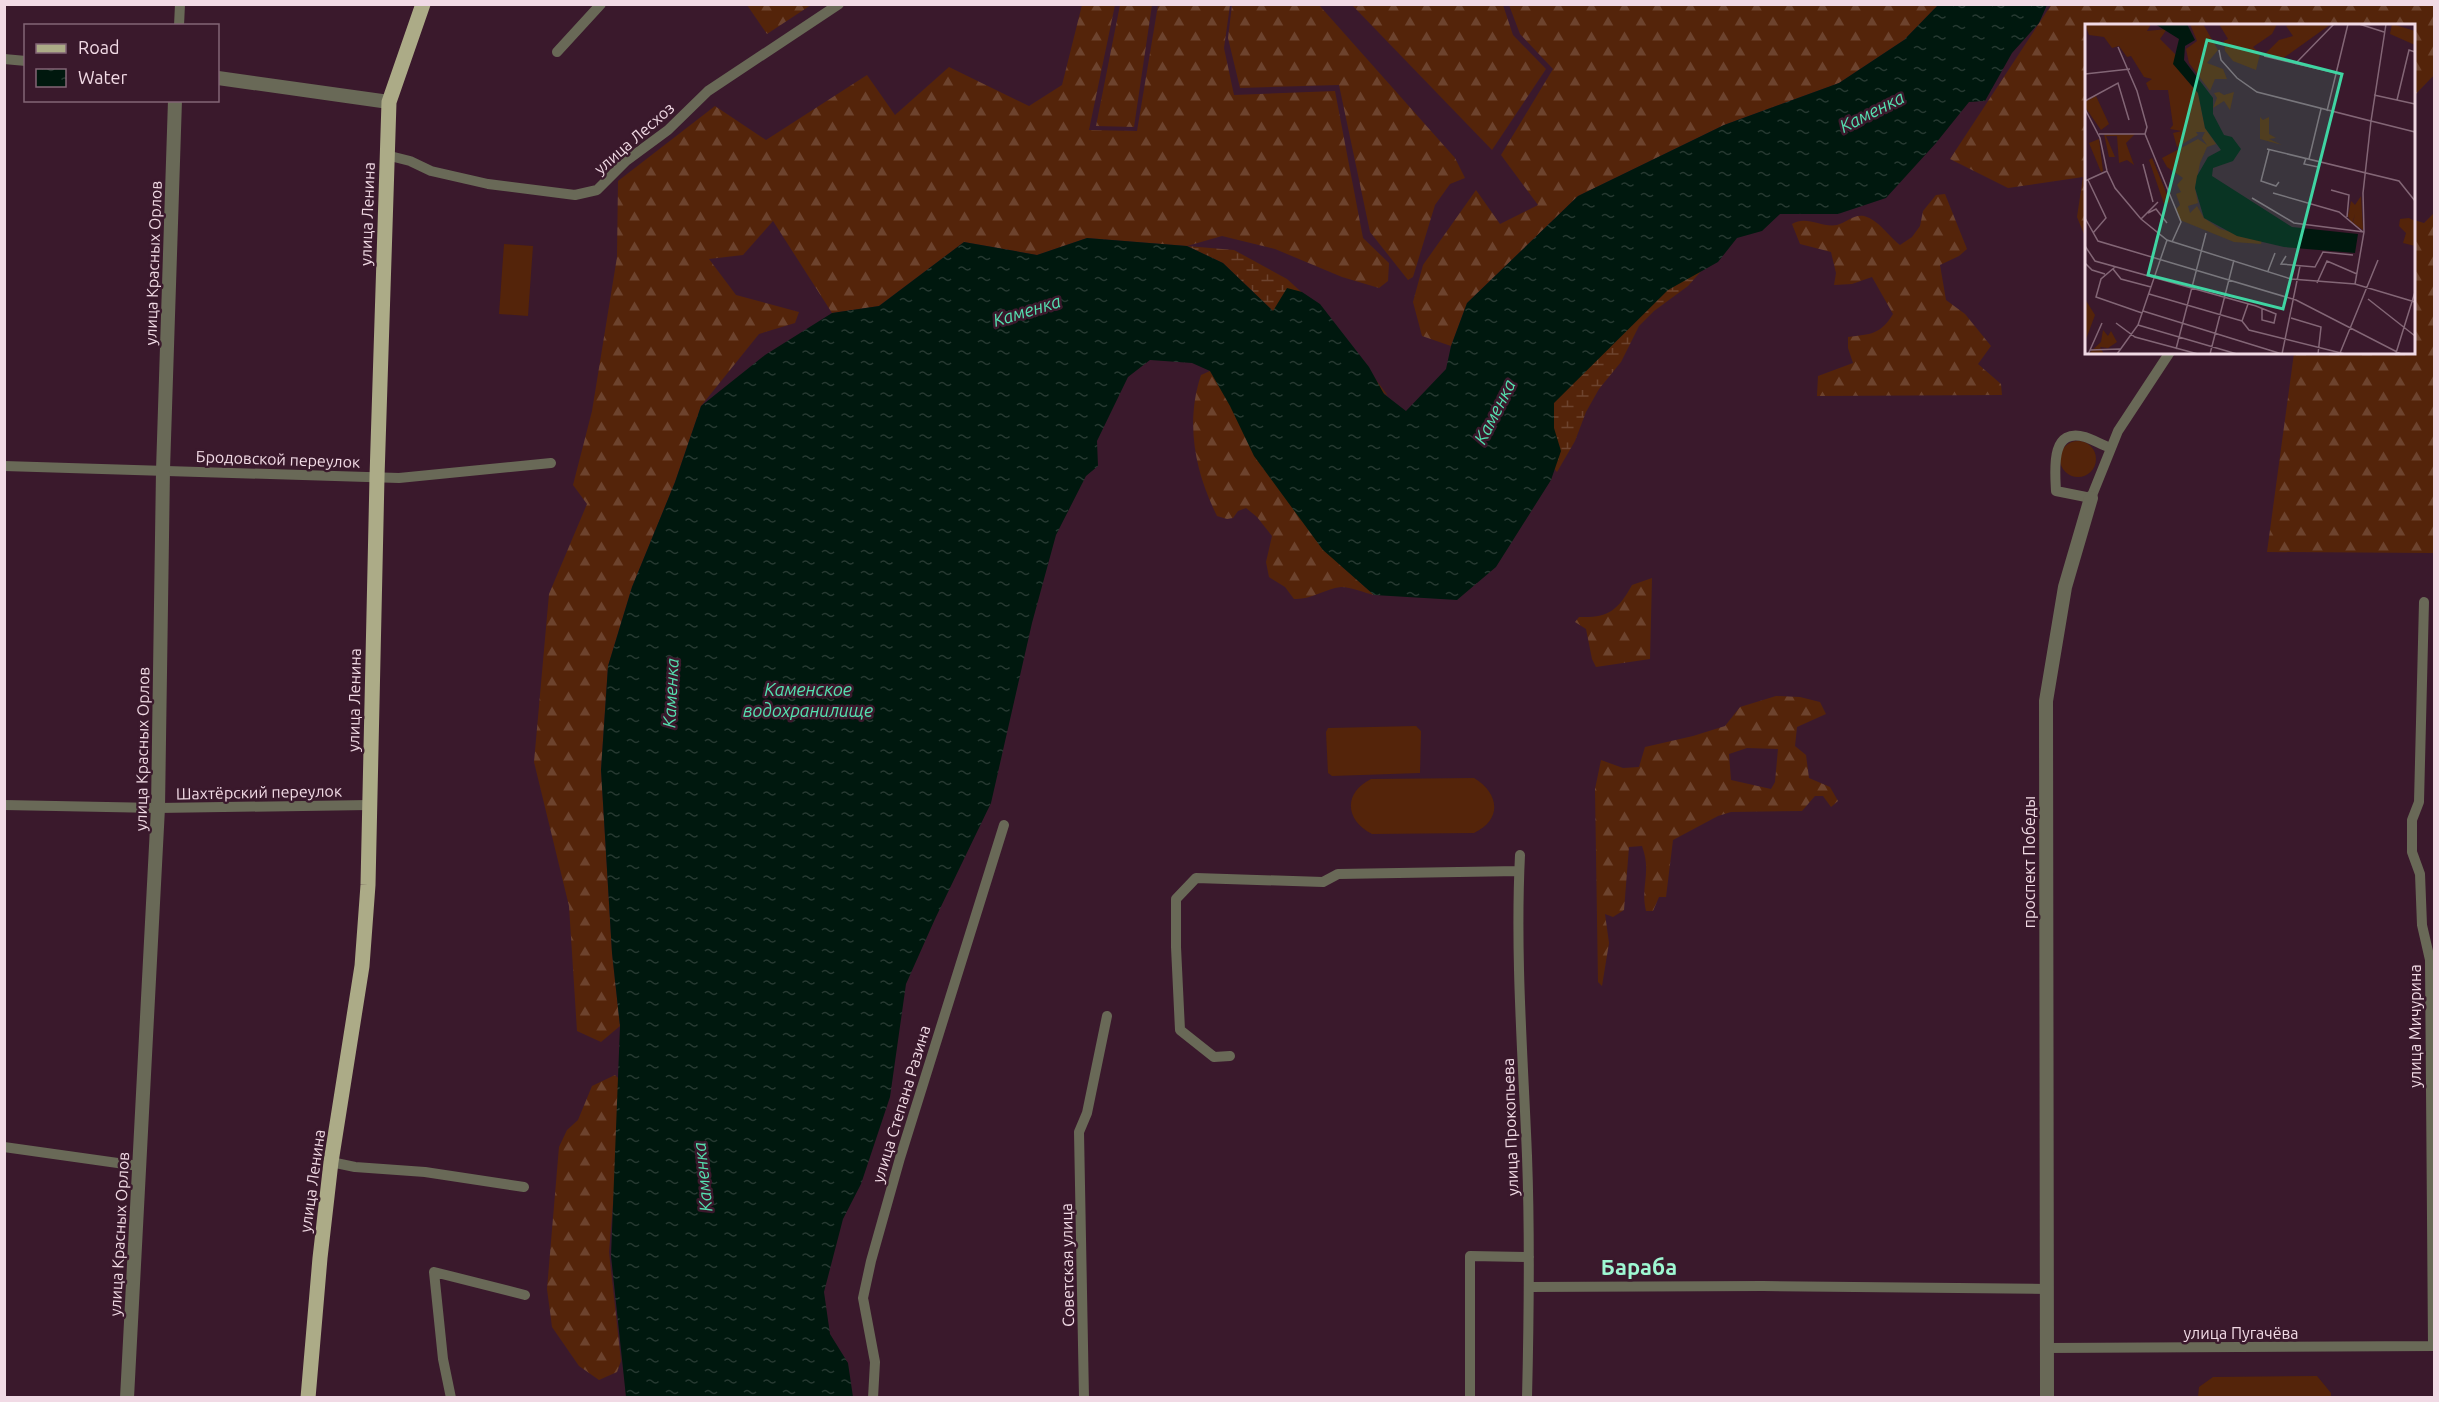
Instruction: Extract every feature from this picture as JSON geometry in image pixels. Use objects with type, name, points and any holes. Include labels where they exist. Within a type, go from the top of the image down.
[{"type":"main road","name":"улица Ленина","points":[[308,1398],[331,1162],[362,966],[368,885],[377,477],[389,102],[423,4]]},
{"type":"street","points":[[179,24],[180,4]]},
{"type":"street","points":[[557,52],[601,4]]},
{"type":"street","name":"улица Лесхоз","points":[[386,155],[410,160],[431,171],[488,184],[574,195],[597,190],[626,161],[668,130],[708,91],[839,4]]},
{"type":"street","points":[[4,59],[24,61]]},
{"type":"street","points":[[219,78],[389,102]]},
{"type":"street","name":"улица Красных Орлов","points":[[128,1398],[158,808],[163,470],[176,102]]},
{"type":"street","name":"проспект Победы","points":[[2047,1398],[2046,701],[2063,597],[2091,498],[2111,448],[2130,412],[2169,354]]},
{"type":"street","points":[[2091,498],[2056,490],[2055,455],[2058,446],[2065,439],[2074,436],[2084,437],[2111,448]]},
{"type":"street","name":"Бродовской переулок","points":[[4,466],[399,478],[551,463]]},
{"type":"street","name":"улица Мичурина","points":[[2424,602],[2419,802],[2412,820],[2412,852],[2420,874],[2422,925],[2430,960],[2434,1346]]},
{"type":"street","name":"Шахтёрский переулок","points":[[4,805],[158,808],[369,805]]},
{"type":"street","name":"улица Степана Разина","points":[[873,1398],[874,1362],[863,1298],[869,1270],[900,1158],[1004,825]]},
{"type":"street","name":"улица Прокопьева","points":[[1520,855],[1517,925],[1527,1159],[1529,1257],[1527,1398]]},
{"type":"street","points":[[1230,1056],[1214,1057],[1180,1030],[1176,898],[1196,878],[1323,882],[1338,874],[1519,871]]},
{"type":"street","points":[[2422,925],[2434,930]]},
{"type":"street","name":"Советская улица","points":[[1084,1398],[1079,1132],[1087,1113],[1107,1016]]},
{"type":"street","points":[[4,1147],[139,1166]]},
{"type":"street","points":[[331,1162],[355,1167],[425,1172],[524,1187]]},
{"type":"street","points":[[1470,1398],[1470,1256],[1529,1257]]},
{"type":"street","points":[[451,1398],[443,1359],[434,1272],[525,1295]]},
{"type":"street","points":[[1529,1287],[1763,1286],[2046,1289]]},
{"type":"street","name":"улица Пугачёва","points":[[2046,1348],[2434,1346]]},
{"type":"green space","points":[[747,5],[811,5],[767,34]]},
{"type":"green space","points":[[1082,5],[1115,5],[1089,130],[1137,131],[1158,5],[1230,5],[1224,48],[1234,95],[1335,91],[1363,238],[1389,263],[1388,281],[1379,288],[1342,277],[1275,249],[1222,236],[1187,246],[1087,238],[1037,255],[964,242],[879,306],[832,313],[773,221],[743,255],[709,259],[736,295],[799,312],[795,323],[759,334],[701,406],[675,482],[632,587],[608,666],[601,770],[612,953],[620,1026],[601,1042],[577,1031],[569,906],[534,762],[549,594],[587,504],[573,485],[592,411],[617,257],[618,181],[715,106],[766,140],[867,75],[895,115],[949,67],[1029,106],[1062,85]]},
{"type":"green space","points":[[1120,5],[1152,5],[1134,127],[1096,126]]},
{"type":"green space","points":[[1232,5],[1319,5],[1455,158],[1465,178],[1450,184],[1435,205],[1413,277],[1408,280],[1370,232],[1339,85],[1240,88],[1228,38]]},
{"type":"green space","points":[[1352,5],[1503,5],[1513,35],[1546,69],[1492,150]]},
{"type":"green space","points":[[1509,5],[1938,5],[1904,40],[1839,83],[1724,125],[1578,196],[1467,303],[1451,346],[1422,336],[1413,302],[1423,265],[1476,190],[1500,224],[1538,205],[1501,155],[1553,69],[1520,34]]},
{"type":"green space","points":[[2051,5],[2434,5],[2434,75],[2415,95],[2415,24],[2085,24],[2085,237],[2077,217],[2083,177],[2008,188],[1950,159]]},
{"type":"green space","points":[[1945,194],[1967,249],[1959,256],[1940,265],[1946,300],[1965,314],[1991,346],[1978,364],[2001,384],[2002,395],[1817,396],[1818,376],[1853,363],[1848,348],[1848,337],[1879,330],[1893,314],[1872,277],[1852,284],[1834,285],[1836,273],[1831,252],[1800,244],[1792,224],[1809,221],[1837,225],[1856,216],[1864,216],[1879,225],[1900,245],[1912,237],[1920,226],[1923,211],[1936,195]]},
{"type":"green space","points":[[2434,213],[2434,553],[2267,552],[2294,354],[2415,354],[2415,220],[2424,223]]},
{"type":"green space","points":[[504,244],[533,246],[528,316],[499,314]]},
{"type":"green space","points":[[1187,246],[1234,250],[1287,279],[1330,318],[1388,396],[1273,311],[1223,263]]},
{"type":"green space","points":[[1711,260],[1688,286],[1654,311],[1639,326],[1621,362],[1599,389],[1586,412],[1575,441],[1557,472],[1552,466],[1552,396],[1655,293]]},
{"type":"green space","points":[[1210,371],[1323,549],[1374,595],[1341,587],[1306,598],[1294,599],[1285,587],[1269,577],[1266,562],[1272,536],[1257,517],[1246,508],[1238,511],[1233,518],[1217,516],[1198,465],[1193,429],[1196,393],[1201,375]]},
{"type":"green space","points":[[2078,441],[2090,447],[2096,459],[2090,471],[2078,477],[2066,471],[2060,459],[2066,447]]},
{"type":"green space","points":[[1652,578],[1650,659],[1596,667],[1592,659],[1586,629],[1575,622],[1579,617],[1598,616],[1612,611],[1622,601],[1632,585]]},
{"type":"green space","points":[[1776,696],[1800,697],[1820,702],[1826,714],[1797,727],[1795,746],[1806,755],[1809,778],[1830,787],[1838,801],[1831,807],[1823,796],[1815,796],[1802,811],[1731,812],[1718,816],[1673,840],[1666,897],[1659,897],[1653,911],[1646,911],[1644,894],[1646,864],[1642,846],[1629,847],[1624,910],[1613,917],[1605,914],[1609,943],[1602,986],[1598,982],[1595,789],[1601,760],[1623,768],[1639,767],[1645,747],[1725,726],[1740,707]],"holes":[[[1747,748],[1778,749],[1775,782],[1771,789],[1731,780],[1729,754]]]},
{"type":"green space","points":[[1416,726],[1421,731],[1420,773],[1332,776],[1328,773],[1326,732],[1328,728]]},
{"type":"green space","points":[[1474,778],[1489,791],[1494,806],[1490,821],[1474,833],[1372,834],[1363,828],[1352,814],[1352,799],[1362,785],[1371,779]]},
{"type":"green space","points":[[615,1075],[623,1083],[609,1252],[621,1361],[617,1372],[599,1380],[579,1366],[552,1327],[547,1289],[559,1147],[567,1130],[578,1120],[592,1086]]},
{"type":"green space","points":[[2317,1376],[2331,1393],[2331,1397],[2198,1397],[2199,1387],[2213,1377]]},
{"type":"water","name":"Каменское водохранилище","points":[[1938,5],[2047,5],[2039,23],[2012,53],[1985,101],[1969,102],[1936,143],[1886,198],[1838,214],[1780,214],[1762,231],[1737,238],[1718,262],[1668,290],[1554,403],[1554,428],[1561,451],[1551,480],[1496,567],[1457,600],[1374,595],[1323,550],[1254,456],[1210,371],[1192,363],[1150,360],[1128,377],[1097,441],[1098,466],[1086,476],[1056,535],[1032,623],[991,803],[906,984],[890,1097],[861,1184],[843,1219],[824,1292],[830,1334],[848,1363],[853,1397],[626,1397],[611,1256],[620,1026],[612,953],[601,770],[608,666],[632,587],[675,482],[701,406],[765,355],[832,313],[879,306],[964,242],[1037,255],[1087,238],[1187,246],[1223,263],[1273,311],[1287,288],[1302,292],[1320,304],[1369,367],[1384,394],[1406,411],[1446,369],[1451,346],[1467,303],[1578,196],[1724,125],[1839,83],[1904,40]]},
{"type":"district","name":"Бараба","points":[[1639,1267]]},
{"type":"water label","name":"Каменка","points":[[1872,112]]},
{"type":"water label","name":"Каменка","points":[[1027,311]]},
{"type":"water label","name":"Каменка","points":[[1495,412]]},
{"type":"water label","name":"Каменка","points":[[671,693]]},
{"type":"water label","name":"Каменка","points":[[703,1177]]}]
